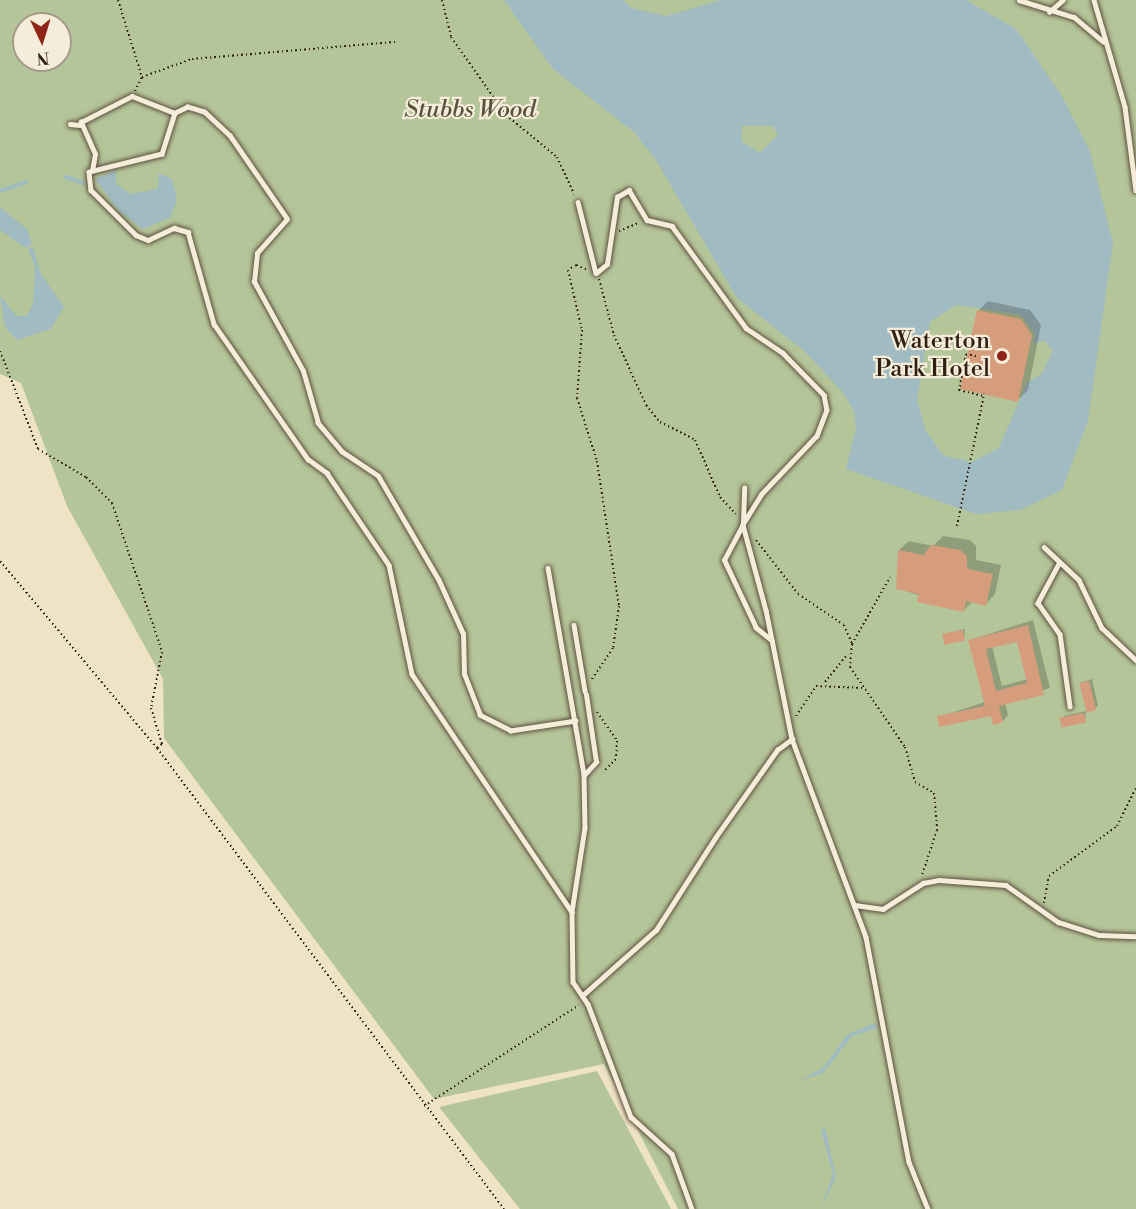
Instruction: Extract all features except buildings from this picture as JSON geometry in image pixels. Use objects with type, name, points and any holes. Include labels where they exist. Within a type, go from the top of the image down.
[{"type":"lane","points":[[1019,0],[1048,13],[1074,16],[1104,44]]},
{"type":"lane","points":[[1048,13],[1063,0]]},
{"type":"lane","points":[[1095,0],[1104,44],[1125,107],[1136,190]]},
{"type":"lane","points":[[70,124],[80,125],[132,96],[175,113],[198,108],[230,136],[287,219],[257,252],[254,282],[303,371],[318,423],[342,452],[378,476],[439,581],[464,634],[464,674],[480,715],[511,731],[576,722]]},
{"type":"lane","points":[[92,171],[162,154],[175,113]]},
{"type":"lane","points":[[80,125],[96,154],[92,171],[87,179],[91,190],[136,236],[148,240],[174,228],[188,232],[214,324],[308,459],[327,473],[388,565],[418,686],[572,912]]},
{"type":"lane","points":[[578,202],[596,273],[604,270],[622,189],[629,190],[647,220],[672,226],[740,321],[804,372],[828,405],[817,436],[762,494],[724,560],[756,628],[772,641]]},
{"type":"lane","points":[[744,488],[743,525],[772,641],[792,739],[855,905],[909,1162],[928,1209]]},
{"type":"lane","points":[[1044,548],[1080,580],[1102,628],[1136,660]]},
{"type":"lane","points":[[1060,562],[1038,603],[1060,634],[1070,706]]},
{"type":"lane","points":[[548,568],[584,775],[585,828],[572,912],[571,976],[584,997],[631,1117],[672,1154],[692,1209]]},
{"type":"lane","points":[[573,625],[596,762],[584,775]]},
{"type":"lane","points":[[584,997],[656,930],[715,838],[777,750],[792,739]]},
{"type":"lane","points":[[855,905],[883,909],[923,883],[1006,885],[1042,913],[1099,935],[1136,936]]},
{"type":"path","points":[[118,0],[142,77]]},
{"type":"path","points":[[442,0],[451,37],[506,115],[557,157],[578,202]]},
{"type":"path","points":[[132,96],[142,77],[192,58],[396,42]]},
{"type":"path","points":[[614,232],[647,220]]},
{"type":"path","points":[[603,772],[616,759],[617,741],[585,693],[613,648],[619,606],[597,461],[577,398],[576,362],[582,336],[568,270],[576,265],[596,273],[614,335],[646,405],[660,422],[695,440],[720,497],[798,594],[841,621],[852,644]]},
{"type":"path","points":[[0,351],[38,449],[86,477],[112,503],[162,652],[151,708],[162,744],[157,748]]},
{"type":"path","points":[[957,526],[984,395],[959,390],[966,354],[976,356]]},
{"type":"path","points":[[0,561],[157,748],[424,1106],[504,1209]]},
{"type":"path","points":[[789,727],[810,691],[825,683],[848,654],[890,577]]},
{"type":"path","points":[[848,654],[863,688],[905,747],[915,782],[934,793],[937,830],[923,883]]},
{"type":"path","points":[[825,683],[863,688]]},
{"type":"path","points":[[1042,913],[1049,876],[1117,826],[1136,788]]},
{"type":"path","points":[[424,1106],[584,997]]},
{"type":"green space","name":"Stubbs Wood","points":[[0,0],[1136,0],[1136,1209],[678,1209],[604,1064],[434,1099],[164,738],[163,679],[67,506],[21,383],[0,374]]},
{"type":"green space","points":[[597,1071],[671,1209],[520,1209],[439,1107]]},
{"type":"water","points":[[504,0],[623,0],[631,8],[666,16],[721,0],[966,0],[1016,29],[1060,93],[1090,151],[1113,243],[1088,421],[1062,490],[1021,510],[976,514],[846,469],[856,428],[854,411],[842,391],[803,350],[737,298],[654,157],[634,132],[553,69]],"holes":[[[742,126],[773,126],[778,135],[760,153],[742,142]],[[956,305],[1021,315],[1035,334],[1033,343],[1045,341],[1053,351],[1042,373],[1027,383],[999,448],[972,462],[944,456],[926,431],[917,400],[930,322]]]},
{"type":"water","points":[[116,170],[116,184],[131,194],[158,189],[159,173],[172,179],[177,200],[170,218],[143,229],[120,212],[95,179]]},
{"type":"water","points":[[0,207],[27,229],[32,244],[26,248],[0,230]]},
{"type":"water","points":[[33,247],[40,272],[64,307],[51,329],[17,340],[5,327],[0,295],[16,316],[26,316],[33,305],[35,266],[28,249]]},
{"type":"water","points":[[875,1023],[877,1028],[852,1036],[823,1073],[799,1081],[824,1067],[848,1034]]},
{"type":"water","points":[[825,1127],[836,1177],[821,1209],[833,1174],[821,1130]]},
{"type":"waterway","points":[[65,177],[84,183]]},
{"type":"waterway","points":[[0,191],[26,182]]},
{"type":"place","name":"Waterton Park Hotel","points":[[1002,356]]}]
